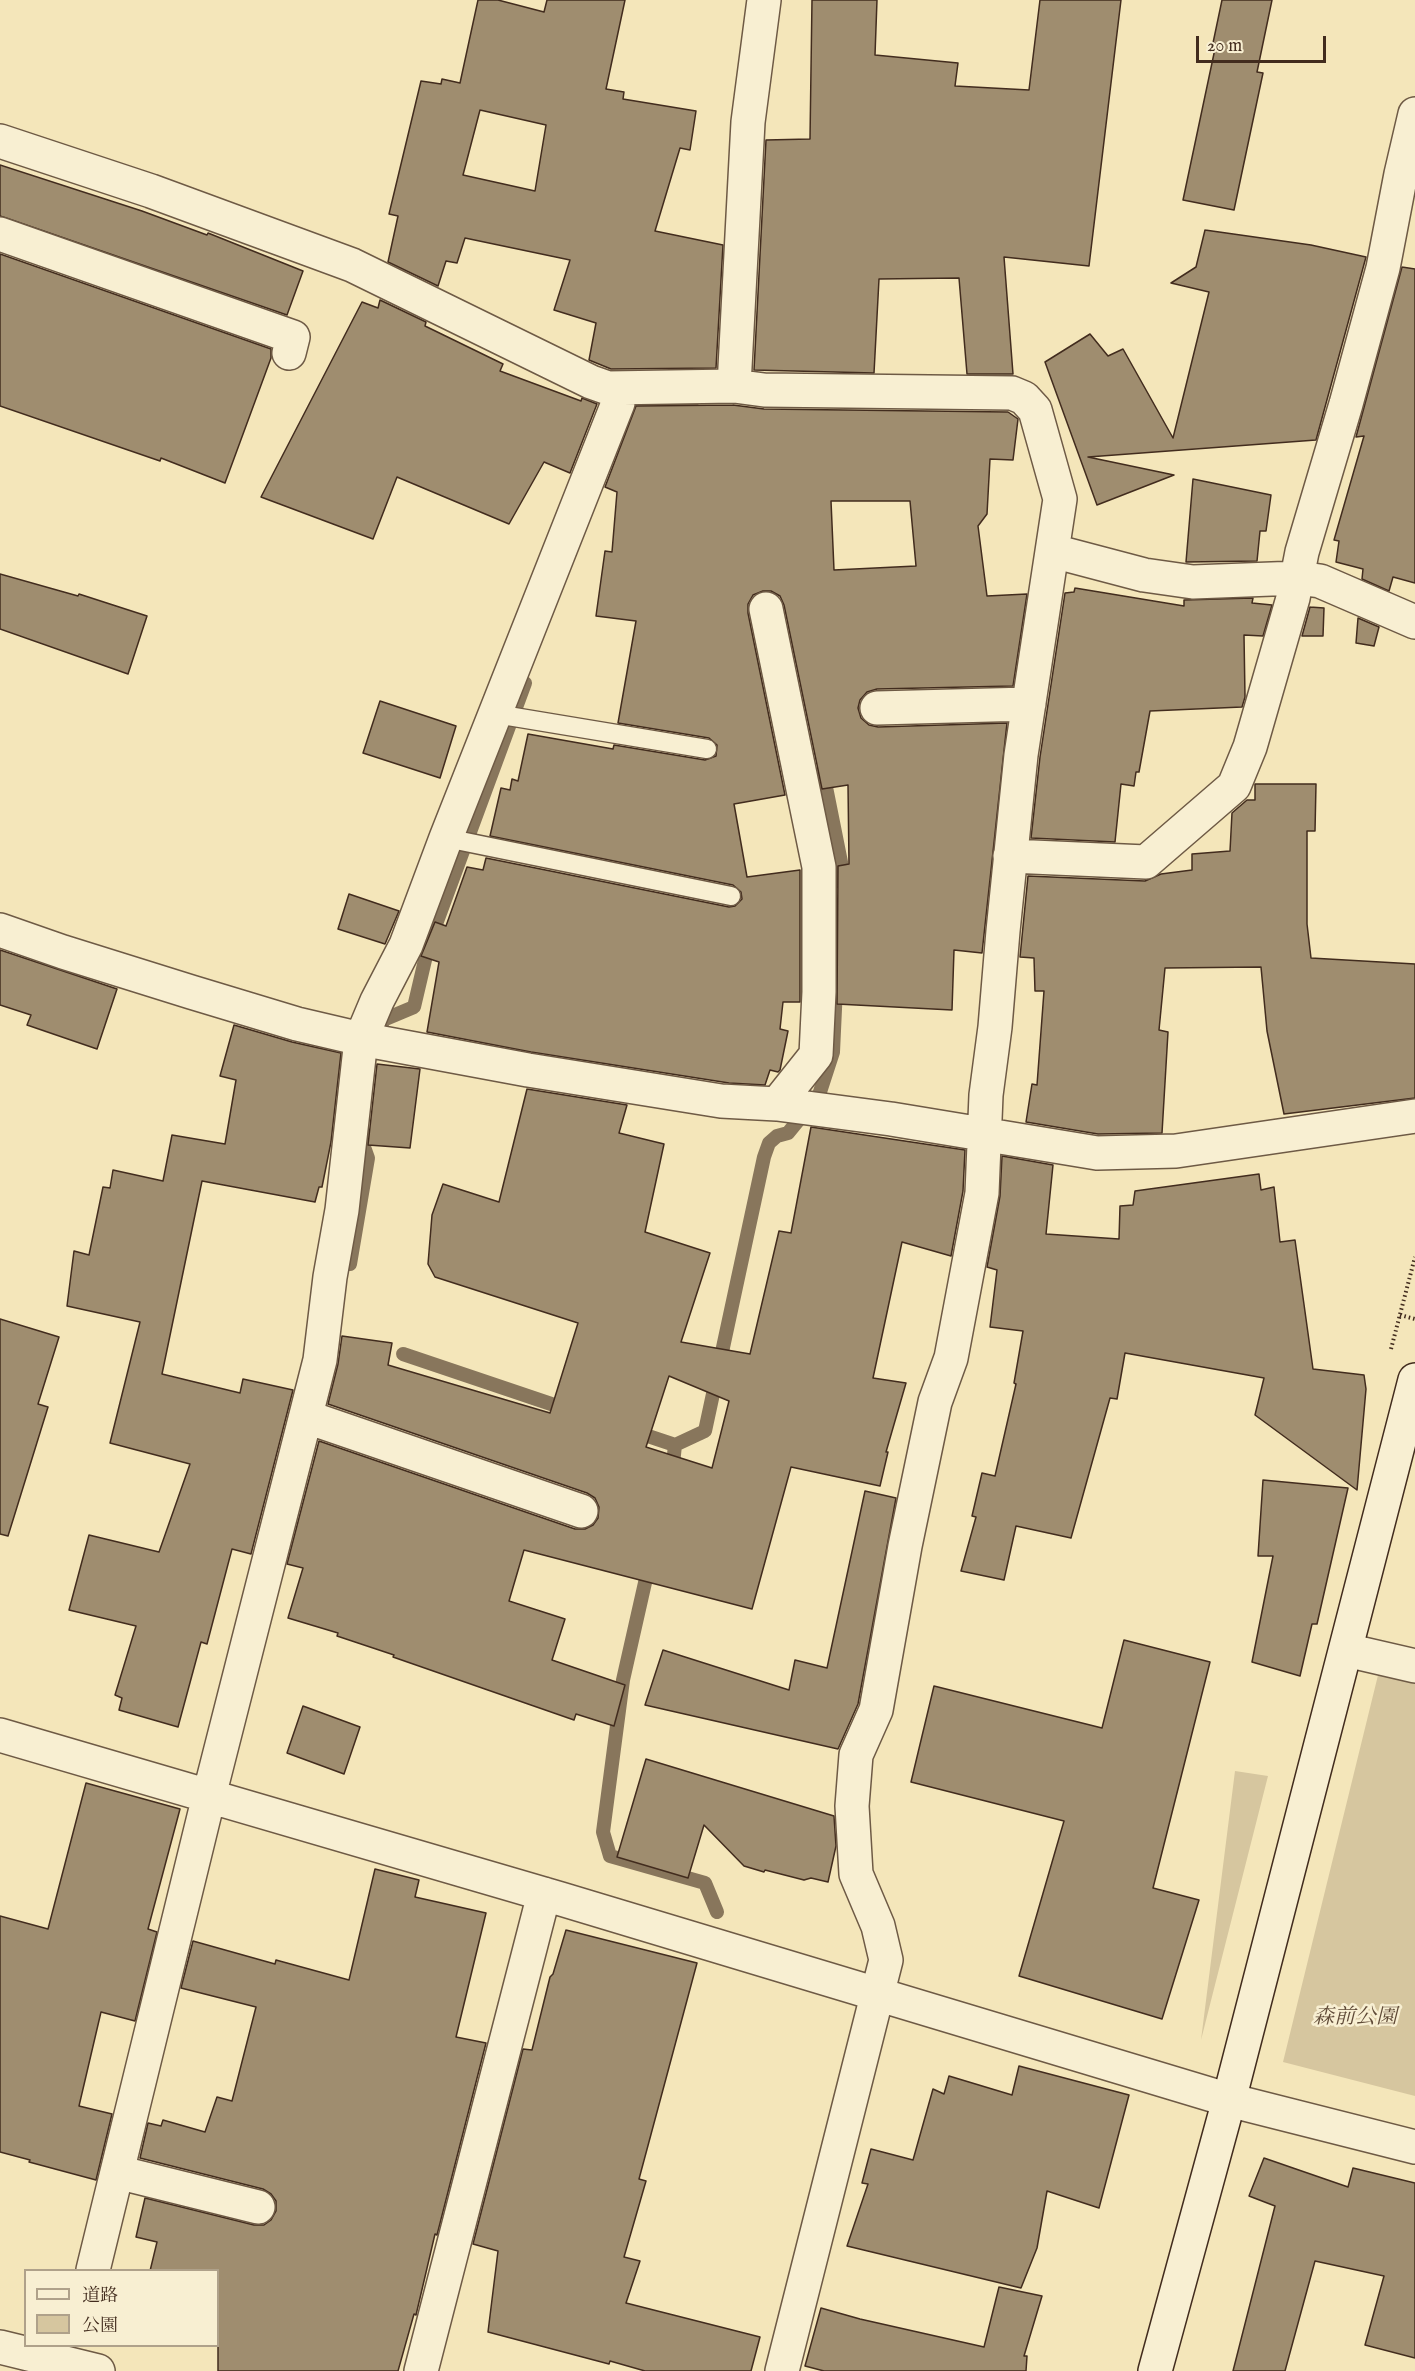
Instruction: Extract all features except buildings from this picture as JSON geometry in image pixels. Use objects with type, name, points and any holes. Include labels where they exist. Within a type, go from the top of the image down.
[{"type":"street","points":[[734,386],[748,122],[764,0]]},
{"type":"street","points":[[1010,856],[1146,862],[1233,786],[1251,747],[1298,578],[1302,552],[1346,405],[1383,268],[1415,114]]},
{"type":"street","points":[[0,141],[151,191],[352,265],[591,382],[608,388],[734,386],[764,390],[1011,393],[1024,398],[1035,411],[1060,499],[1021,755],[995,1027],[986,1095],[982,1193],[951,1358],[935,1402],[930,1424],[896,1592],[876,1710],[856,1755],[852,1806],[856,1874],[878,1926],[886,1960],[782,2371]]},
{"type":"street","points":[[0,234],[292,337],[289,353]]},
{"type":"street","points":[[93,2269],[211,1788],[320,1360],[330,1277],[342,1210],[361,1039],[377,1001],[459,841],[618,403],[617,388]]},
{"type":"street","points":[[1053,550],[1144,575],[1193,582],[1298,578],[1320,581],[1415,621]]},
{"type":"street","points":[[766,609],[819,867],[819,992],[816,1054],[777,1104]]},
{"type":"street","points":[[877,708],[1029,704]]},
{"type":"street","points":[[0,930],[191,992],[297,1024],[361,1039],[528,1070],[721,1101],[777,1104],[891,1119],[1097,1153],[1134,1154],[1176,1151],[1415,1116]]},
{"type":"street","points":[[1155,2371],[1229,2100],[1415,1380]]},
{"type":"street","points":[[307,1417],[582,1511]]},
{"type":"street","points":[[1346,1650],[1415,1666]]},
{"type":"street","points":[[0,1735],[211,1788],[544,1894],[1229,2100],[1415,2147]]},
{"type":"street","points":[[421,2371],[544,1894]]},
{"type":"street","points":[[117,2172],[258,2207]]},
{"type":"street","points":[[0,2347],[78,2363]]},
{"type":"lane","points":[[506,716],[707,749]]},
{"type":"lane","points":[[459,841],[731,896]]},
{"type":"path","points":[[1400,1315],[1415,1319]]},
{"type":"green space","name":"森前公園","points":[[1381,1663],[1415,1672],[1415,2096],[1283,2062]]},
{"type":"green space","points":[[1235,1771],[1268,1776],[1201,2040]]},
{"type":"waterway","points":[[624,421],[629,408],[692,402]]},
{"type":"waterway","points":[[380,1032],[383,1020],[414,1007],[429,943],[525,683]]},
{"type":"waterway","points":[[823,772],[843,872],[842,883]]},
{"type":"waterway","points":[[675,1445],[705,1431],[764,1157],[769,1143],[777,1136],[788,1133],[819,1095],[833,1052],[839,923]]},
{"type":"waterway","points":[[350,1264],[368,1158],[363,1144],[364,1134]]},
{"type":"waterway","points":[[403,1354],[569,1410]]},
{"type":"waterway","points":[[633,1431],[675,1445],[672,1474]]},
{"type":"waterway","points":[[649,1565],[623,1680],[603,1832],[610,1856],[705,1883],[717,1912]]}]
